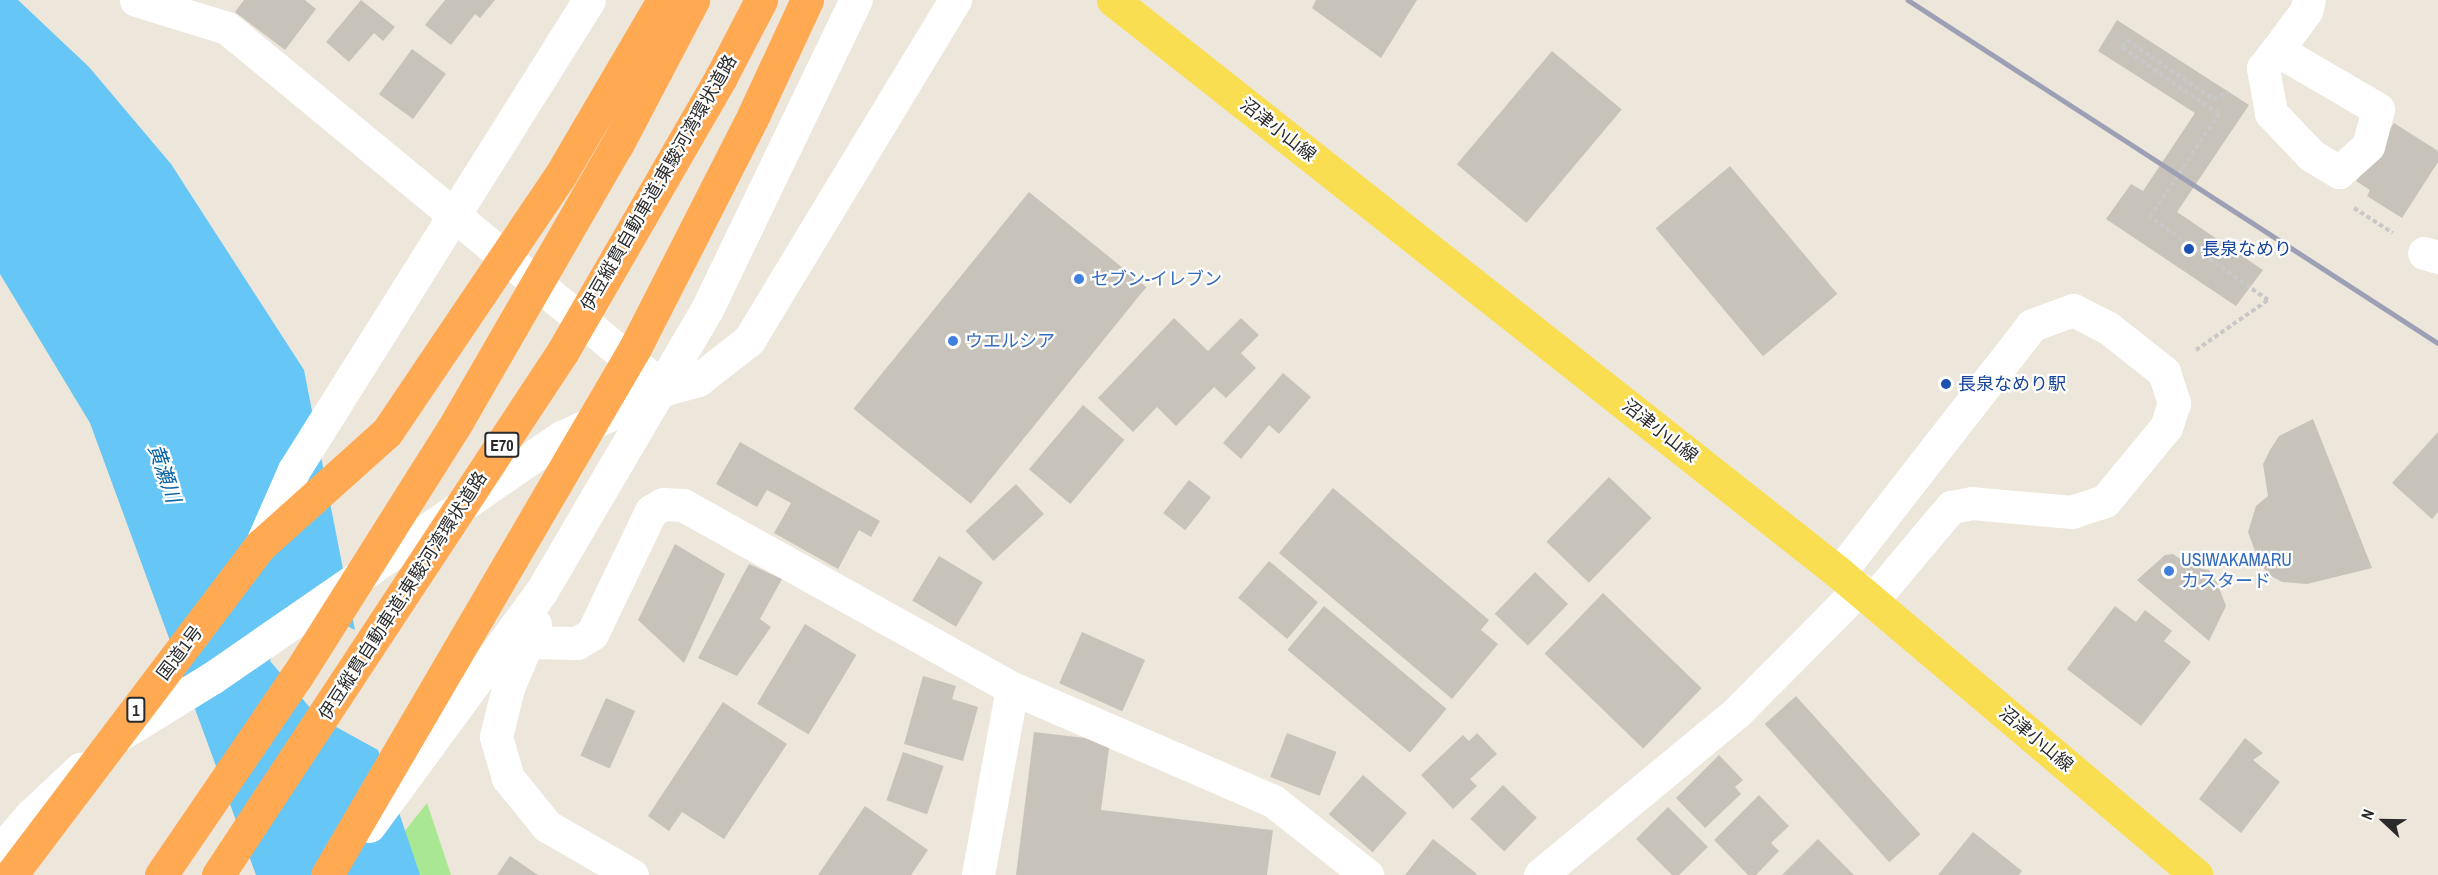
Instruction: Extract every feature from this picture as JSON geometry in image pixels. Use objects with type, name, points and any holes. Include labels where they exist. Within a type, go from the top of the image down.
[{"type":"highway","name":"国道1号","points":[[11,875],[261,545],[387,432],[561,174],[663,0]]},
{"type":"highway","points":[[161,875],[297,676],[458,420],[617,145],[693,0]]},
{"type":"highway","name":"伊豆縦貫自動車道;東駿河湾環状道路","points":[[218,875],[563,351],[722,77],[760,0]]},
{"type":"highway","points":[[327,875],[635,348],[754,114],[807,0]]},
{"type":"main road","name":"沼津小山線","points":[[1113,0],[1857,587],[2196,875]]},
{"type":"street","points":[[136,0],[227,28],[665,389]]},
{"type":"street","points":[[261,545],[294,470],[590,0]]},
{"type":"street","points":[[333,875],[541,592],[707,309],[856,0]]},
{"type":"street","points":[[0,851],[30,816],[106,744],[212,678],[562,437],[665,389],[698,380],[748,340],[955,0]]},
{"type":"street","points":[[2277,50],[2306,11],[2309,0]]},
{"type":"street","points":[[1540,875],[1736,713],[1857,587],[1951,507],[1972,503],[2072,512],[2105,501],[2166,427],[2174,403],[2164,372],[2107,327],[2073,310],[2032,325],[1857,587]]},
{"type":"street","points":[[562,437],[585,484],[585,513],[571,555],[526,642],[508,688],[496,737],[508,778],[547,826],[632,875]]},
{"type":"street","points":[[526,642],[577,644],[592,634],[651,511],[663,504],[683,505],[1012,688],[1273,801],[1367,875]]},
{"type":"street","points":[[978,875],[1012,688]]},
{"type":"path","points":[[2164,372],[2268,300],[2150,217],[2219,114],[2122,48],[2127,40],[2212,99],[2239,88]]},
{"type":"green space","points":[[427,803],[451,875],[370,875]]},
{"type":"water","name":"黄瀬川","points":[[0,0],[18,0],[89,67],[171,164],[304,370],[355,630],[314,609],[282,629],[270,661],[318,717],[378,750],[420,875],[256,875],[90,423],[0,274]]},
{"type":"building","points":[[244,0],[305,0],[316,9],[285,50],[235,12]]},
{"type":"building","points":[[361,0],[395,27],[383,41],[374,33],[349,62],[326,42]]},
{"type":"building","points":[[445,0],[495,0],[480,18],[475,14],[451,45],[425,25]]},
{"type":"building","points":[[1316,0],[1417,0],[1381,58],[1312,8]]},
{"type":"building","points":[[2117,20],[2249,105],[2177,212],[2263,270],[2236,306],[2106,219],[2131,184],[2143,191],[2195,113],[2098,51]]},
{"type":"building","points":[[412,49],[446,74],[413,119],[379,94]]},
{"type":"building","points":[[1552,51],[1622,109],[1527,223],[1457,164]]},
{"type":"building","points":[[2394,123],[2438,151],[2438,162],[2402,218],[2367,196],[2370,190],[2356,181]]},
{"type":"building","points":[[1730,166],[1837,294],[1763,356],[1656,228]]},
{"type":"building","points":[[1029,192],[1146,287],[971,504],[853,409]]},
{"type":"building","points":[[1174,318],[1208,351],[1241,318],[1259,335],[1241,353],[1256,368],[1226,398],[1214,387],[1176,426],[1157,407],[1133,432],[1098,398]]},
{"type":"building","points":[[1283,373],[1311,397],[1279,434],[1269,425],[1241,459],[1223,443]]},
{"type":"building","points":[[1083,405],[1124,440],[1070,504],[1029,469]]},
{"type":"building","points":[[2313,419],[2372,568],[2307,584],[2282,582],[2269,575],[2259,562],[2248,532],[2256,506],[2268,496],[2263,464],[2270,450],[2279,436]]},
{"type":"building","points":[[2438,432],[2438,512],[2432,519],[2392,483]]},
{"type":"building","points":[[740,442],[880,521],[871,537],[859,530],[838,569],[774,533],[791,503],[767,490],[757,507],[716,484]]},
{"type":"building","points":[[1609,477],[1651,518],[1589,583],[1546,542]]},
{"type":"building","points":[[1189,480],[1211,497],[1185,530],[1163,513]]},
{"type":"building","points":[[1016,484],[1044,514],[993,561],[966,531]]},
{"type":"building","points":[[1333,488],[1489,620],[1481,630],[1498,644],[1452,699],[1279,553]]},
{"type":"building","points":[[675,544],[725,574],[684,663],[638,620]]},
{"type":"building","points":[[2173,554],[2190,566],[2209,570],[2216,580],[2226,606],[2209,641],[2137,580],[2165,555]]},
{"type":"building","points":[[939,556],[983,582],[956,627],[912,601]]},
{"type":"building","points":[[1269,561],[1318,602],[1287,639],[1238,598]]},
{"type":"building","points":[[749,564],[782,579],[760,619],[771,627],[737,676],[698,658]]},
{"type":"building","points":[[1535,572],[1568,604],[1528,646],[1495,614]]},
{"type":"building","points":[[1603,593],[1702,688],[1643,749],[1545,653]]},
{"type":"building","points":[[1324,606],[1447,709],[1410,753],[1287,650]]},
{"type":"building","points":[[2115,606],[2136,622],[2145,610],[2172,631],[2164,641],[2191,662],[2141,726],[2067,669]]},
{"type":"building","points":[[805,624],[856,655],[809,735],[757,704]]},
{"type":"building","points":[[1082,632],[1145,660],[1122,711],[1059,683]]},
{"type":"building","points":[[923,676],[956,686],[952,699],[978,707],[963,761],[904,744]]},
{"type":"building","points":[[1796,696],[1920,834],[1889,862],[1765,724]]},
{"type":"building","points":[[606,698],[635,711],[610,769],[580,756]]},
{"type":"building","points":[[723,702],[787,744],[724,839],[682,812],[669,831],[648,816]]},
{"type":"building","points":[[1034,732],[1110,741],[1101,810],[1273,830],[1267,875],[1016,875]]},
{"type":"building","points":[[1287,733],[1336,752],[1320,796],[1270,777]]},
{"type":"building","points":[[1477,733],[1497,754],[1470,779],[1477,786],[1453,809],[1421,775],[1463,735],[1469,741]]},
{"type":"building","points":[[2245,738],[2263,753],[2253,760],[2280,782],[2241,833],[2199,799]]},
{"type":"building","points":[[903,752],[944,766],[927,814],[886,800]]},
{"type":"building","points":[[1719,755],[1743,780],[1735,787],[1741,794],[1705,828],[1676,798]]},
{"type":"building","points":[[1363,775],[1407,813],[1373,852],[1329,814]]},
{"type":"building","points":[[1503,785],[1537,818],[1504,851],[1470,819]]},
{"type":"building","points":[[1759,795],[1789,826],[1771,843],[1779,851],[1756,875],[1748,875],[1714,840]]},
{"type":"building","points":[[865,806],[928,850],[911,875],[818,875]]},
{"type":"building","points":[[1668,807],[1708,847],[1679,875],[1672,875],[1636,839]]},
{"type":"building","points":[[1973,832],[2022,871],[2019,875],[1938,875]]},
{"type":"building","points":[[1433,839],[1477,874],[1405,875]]},
{"type":"building","points":[[1818,839],[1854,875],[1782,875]]},
{"type":"building","points":[[510,856],[538,875],[497,875]]},
{"type":"railway","points":[[1908,0],[2438,343]]},
{"type":"place","name":"長泉なめり","points":[[2189,249]]},
{"type":"place","name":"セブン-イレブン","points":[[1079,279]]},
{"type":"place","name":"ウエルシア","points":[[953,341]]},
{"type":"place","name":"長泉なめり駅","points":[[1946,384]]},
{"type":"place","name":"USIWAKAMARU カスタード","points":[[2169,571]]}]
